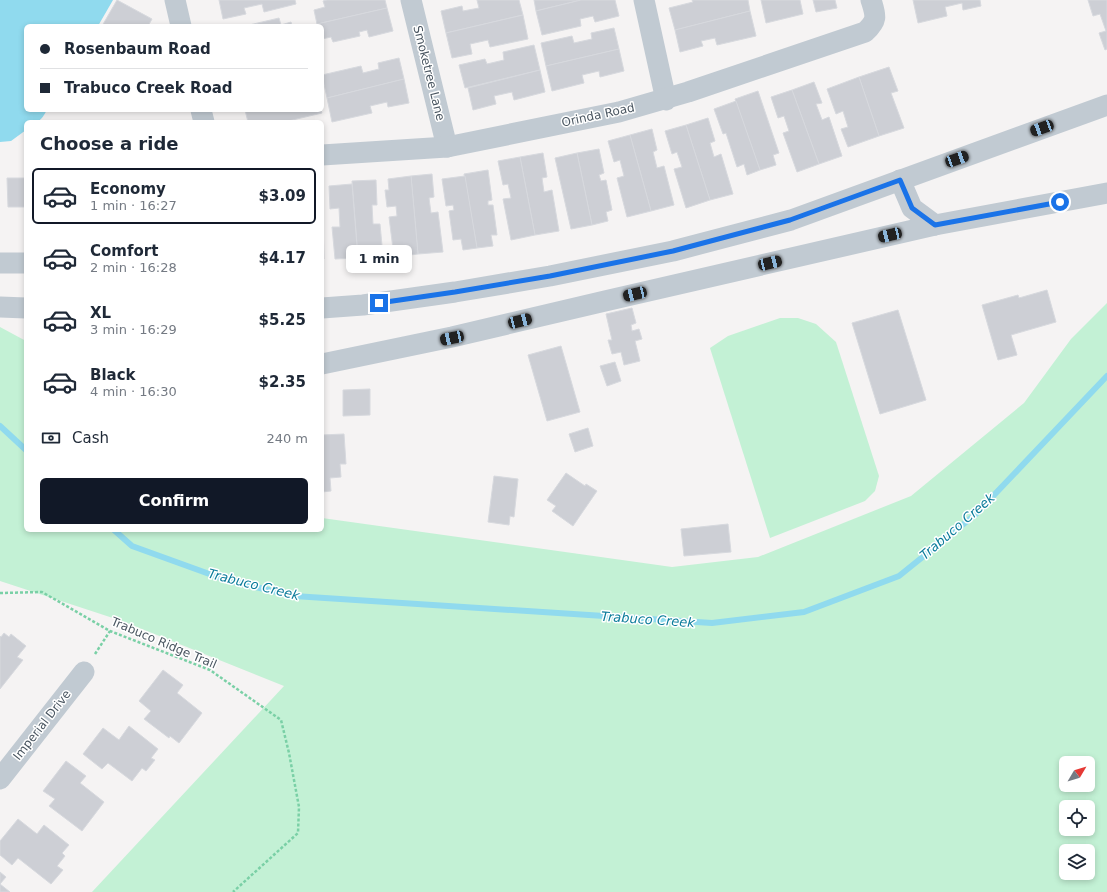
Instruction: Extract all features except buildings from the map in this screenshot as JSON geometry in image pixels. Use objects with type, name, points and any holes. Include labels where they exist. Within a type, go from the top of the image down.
[{"type":"street","points":[[175,0],[181,24]]},
{"type":"street","name":"Smoketree Lane","points":[[411,0],[447,147]]},
{"type":"street","points":[[644,0],[666,100]]},
{"type":"street","name":"Orinda Road","points":[[324,155],[447,147],[619,112],[666,100],[865,32],[873,24],[876,17],[871,0]]},
{"type":"street","points":[[324,308],[363,305],[462,291],[550,276],[673,251],[790,220],[1107,105]]},
{"type":"street","points":[[900,180],[912,208],[935,225]]},
{"type":"street","points":[[324,364],[452,338],[613,299],[935,225],[1107,193]]},
{"type":"street","points":[[0,263],[24,263]]},
{"type":"street","points":[[0,307],[24,308]]},
{"type":"street","name":"Imperial Drive","points":[[0,779],[84,672]]},
{"type":"path","name":"Trabuco Ridge Trail","points":[[0,593],[42,592],[110,631],[210,670],[281,720],[299,807],[298,833],[233,892]]},
{"type":"path","points":[[84,672],[110,631]]},
{"type":"green space","points":[[1107,303],[1107,892],[92,892],[284,686],[122,621],[0,581],[0,327],[24,340],[24,532],[324,532],[324,518],[672,567],[758,557],[911,496],[1024,403],[1071,339]]},
{"type":"green space","points":[[780,318],[798,318],[816,324],[836,342],[879,476],[875,491],[865,501],[770,538],[710,348],[728,336]]},
{"type":"water","points":[[0,0],[113,0],[99,24],[24,24],[24,112],[46,112],[39,120],[24,120],[24,131],[11,141],[0,142]]},
{"type":"waterway","name":"Trabuco Creek","points":[[116,532],[132,546],[226,580],[294,596],[712,623],[804,612],[899,576],[976,514],[1107,376]]},
{"type":"waterway","name":"Trabuco Creek","points":[[0,426],[24,448]]},
{"type":"route","points":[[379,303],[550,276],[673,251],[790,220],[900,180],[912,208],[935,225],[1060,202]]}]
